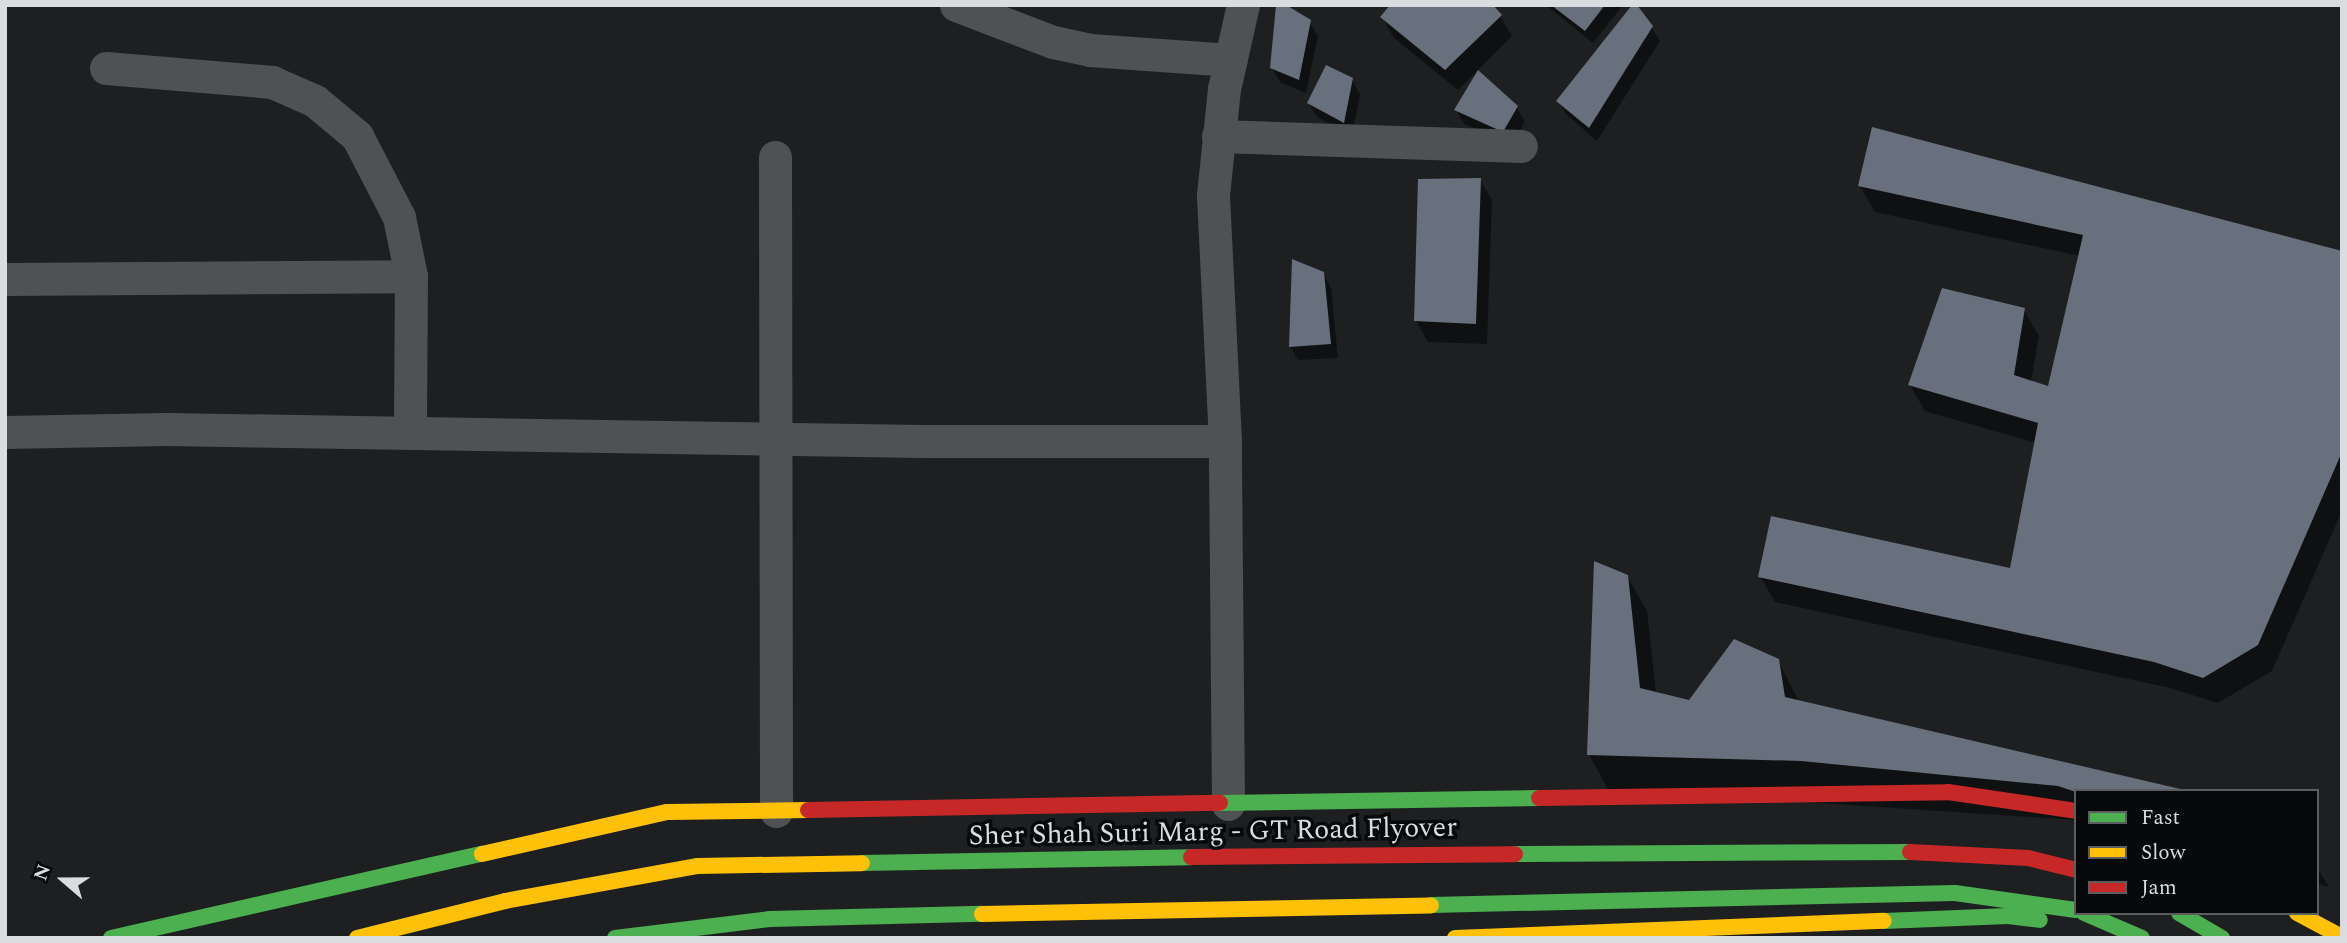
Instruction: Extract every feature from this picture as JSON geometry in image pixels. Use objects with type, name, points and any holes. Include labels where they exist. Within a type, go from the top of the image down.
[{"type":"main road","points":[[111,938],[667,811],[1948,792],[2074,811]]},
{"type":"main road","name":"Sher Shah Suri Marg - GT Road Flyover","points":[[358,938],[505,901],[698,866],[1245,856],[1957,852],[2028,858],[2074,870]]},
{"type":"main road","points":[[615,938],[770,919],[1955,893],[2074,910]]},
{"type":"main road","points":[[2089,915],[2142,938]]},
{"type":"main road","points":[[2182,915],[2222,938]]},
{"type":"main road","points":[[2301,915],[2339,933]]},
{"type":"main road","points":[[1455,938],[2008,916],[2067,924],[2085,933]]},
{"type":"street","points":[[956,5],[1053,42],[1090,50],[1231,60]]},
{"type":"street","points":[[1228,804],[1225,441],[1213,195],[1218,136],[1243,5]]},
{"type":"street","points":[[106,68],[242,76],[272,82],[315,101],[358,136],[371,155],[399,217],[411,276],[410,432]]},
{"type":"street","points":[[1218,136],[1521,146]]},
{"type":"street","points":[[775,157],[776,811]]},
{"type":"street","points":[[5,279],[411,276]]},
{"type":"street","points":[[5,432],[410,432],[775,439],[1225,441]]},
{"type":"building","points":[[1276,5],[1286,5],[1311,20],[1299,80],[1270,68]]},
{"type":"building","points":[[1390,5],[1493,5],[1502,15],[1445,70],[1380,17]]},
{"type":"building","points":[[1551,5],[1605,5],[1585,31]]},
{"type":"building","points":[[1632,5],[1637,5],[1653,26],[1589,128],[1556,101]]},
{"type":"building","points":[[1326,65],[1353,78],[1344,123],[1307,103]]},
{"type":"building","points":[[1478,70],[1518,106],[1503,132],[1454,110]]},
{"type":"building","points":[[1872,127],[2342,251],[2342,452],[2258,645],[2203,678],[2154,662],[1758,577],[1771,516],[2010,568],[2038,423],[1908,385],[1942,288],[2025,308],[2014,375],[2048,386],[2083,235],[1858,186]]},
{"type":"building","points":[[1481,178],[1476,324],[1414,321],[1418,179]]},
{"type":"building","points":[[1292,259],[1324,272],[1331,344],[1289,347]]},
{"type":"building","points":[[1594,561],[1628,575],[1640,688],[1689,700],[1734,639],[1779,659],[1785,697],[2180,789],[2074,789],[2074,791],[2058,786],[1801,761],[1587,755]]},
{"type":"traffic: fast","points":[[1220,803],[1539,798]]},
{"type":"traffic: fast","points":[[1515,854],[1910,852]]},
{"type":"traffic: fast","points":[[111,938],[482,854]]},
{"type":"traffic: fast","points":[[862,863],[1191,857]]},
{"type":"traffic: fast","points":[[1431,905],[1955,893],[2074,910]]},
{"type":"traffic: fast","points":[[615,938],[770,919],[982,914]]},
{"type":"traffic: fast","points":[[2089,915],[2142,938]]},
{"type":"traffic: fast","points":[[2182,915],[2222,938]]},
{"type":"traffic: fast","points":[[1884,921],[2008,916],[2040,920]]},
{"type":"traffic: slow","points":[[482,854],[667,812],[808,810]]},
{"type":"traffic: slow","points":[[357,938],[505,901],[698,866],[862,863]]},
{"type":"traffic: slow","points":[[982,914],[1431,905]]},
{"type":"traffic: slow","points":[[2301,915],[2342,937]]},
{"type":"traffic: slow","points":[[1455,938],[1884,921]]},
{"type":"traffic: jam","points":[[1539,798],[1948,792],[2074,811]]},
{"type":"traffic: jam","points":[[808,810],[1220,803]]},
{"type":"traffic: jam","points":[[1910,852],[2028,858],[2074,870]]},
{"type":"traffic: jam","points":[[1191,857],[1515,854]]}]
